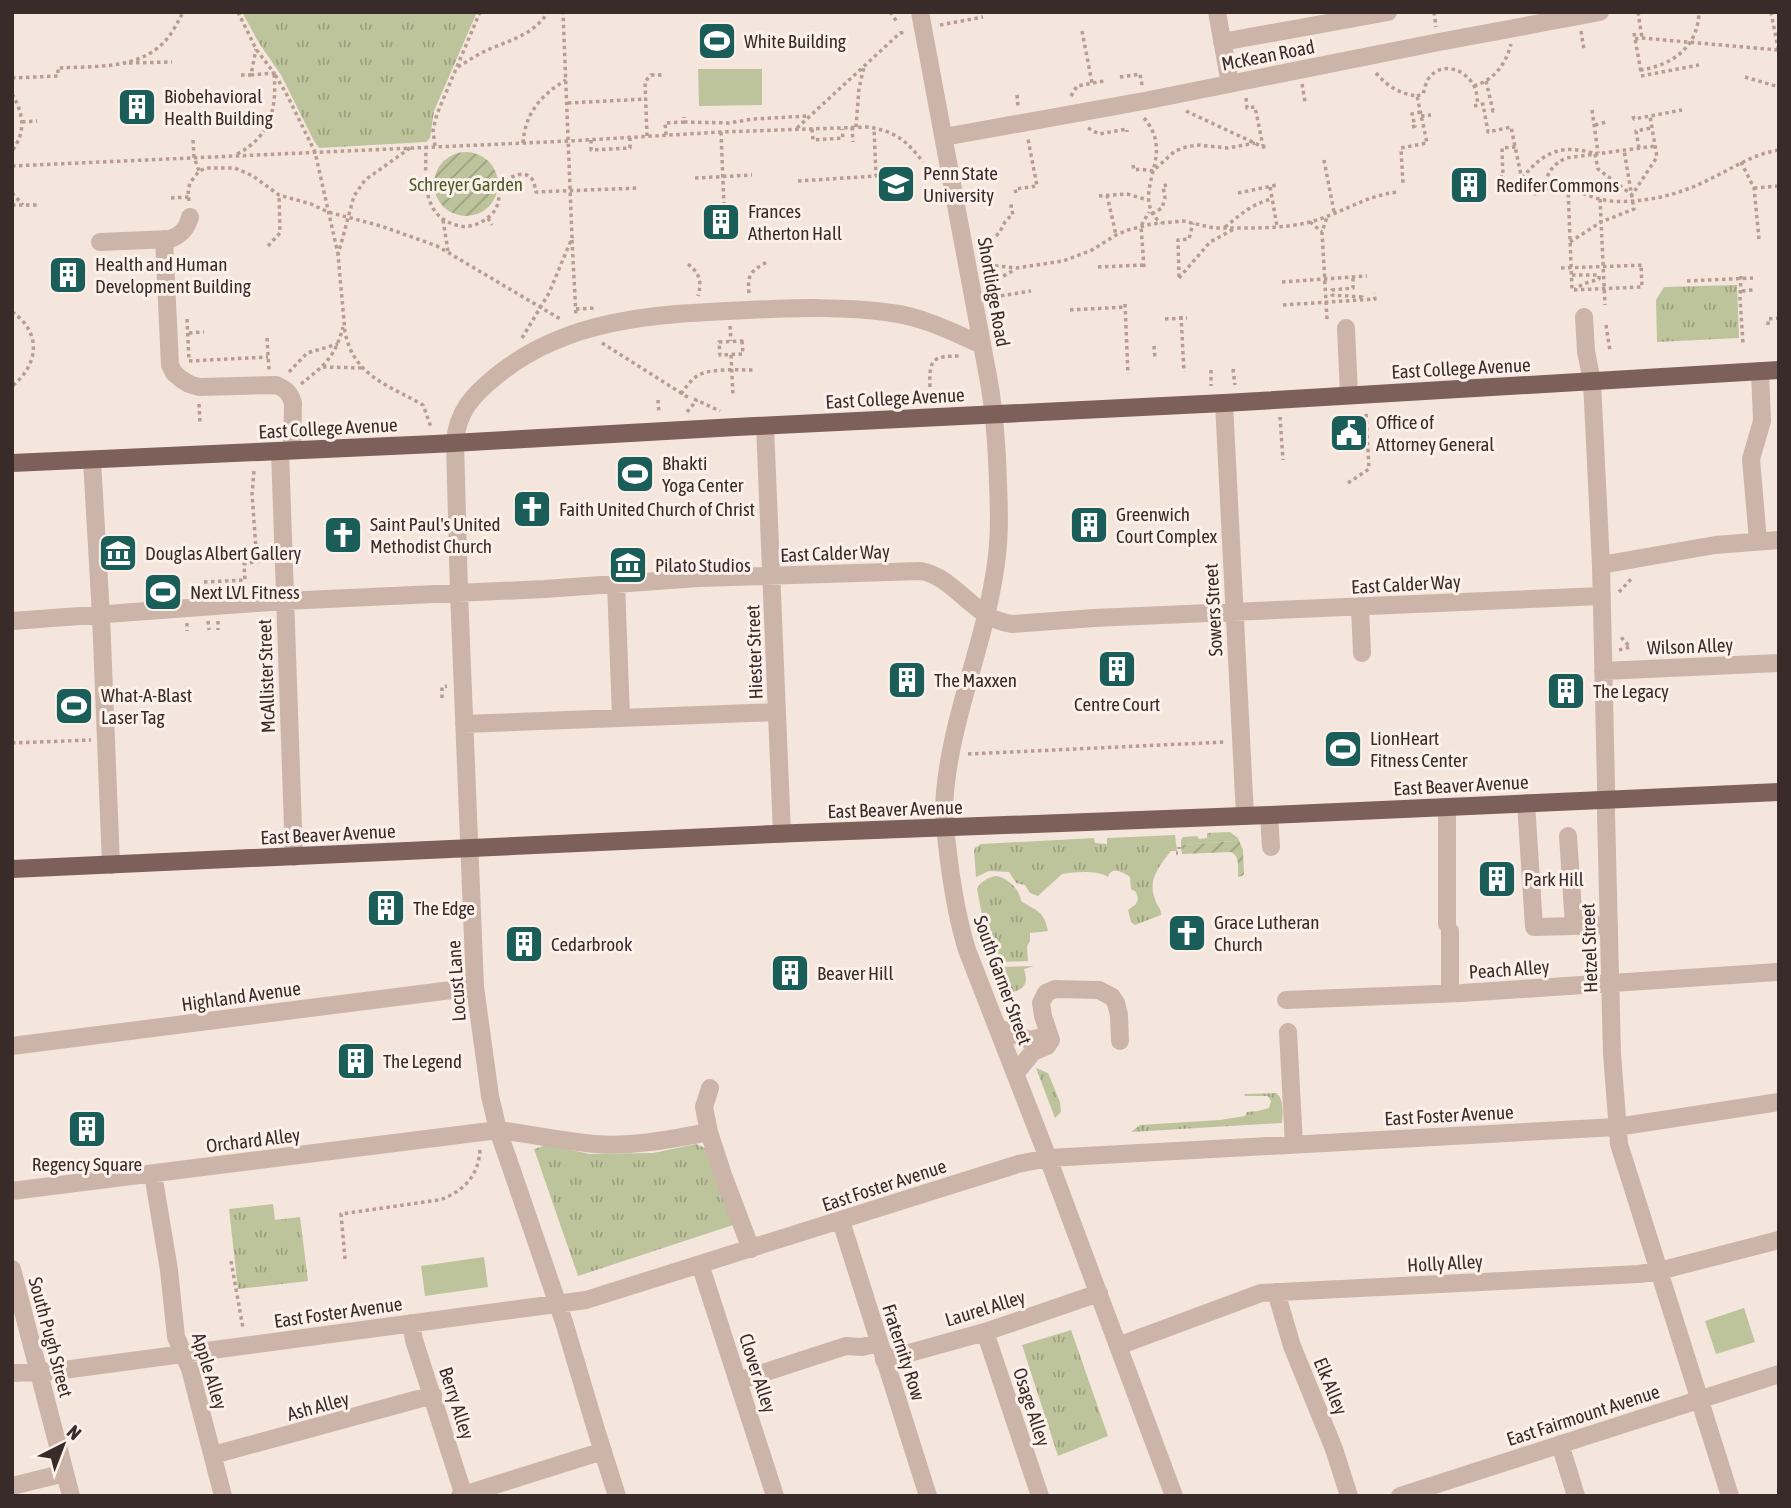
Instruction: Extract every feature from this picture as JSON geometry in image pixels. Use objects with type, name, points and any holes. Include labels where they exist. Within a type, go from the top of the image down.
[{"type":"main road","name":"East College Avenue","points":[[12,463],[1224,403],[1779,370]]},
{"type":"main road","name":"East Beaver Avenue","points":[[12,869],[1779,792]]},
{"type":"street","name":"Shortlidge Road","points":[[920,12],[995,415]]},
{"type":"street","points":[[1217,12],[1230,84]]},
{"type":"street","points":[[1222,43],[1388,12]]},
{"type":"street","name":"McKean Road","points":[[944,137],[1076,119],[1230,84],[1600,12]]},
{"type":"street","points":[[100,242],[176,237],[184,231],[190,217]]},
{"type":"street","name":"McAllister Street","points":[[164,239],[168,342],[170,365],[174,373],[198,387],[276,385],[285,389],[293,403],[286,451],[284,600],[294,857]]},
{"type":"street","name":"Locust Lane","points":[[617,1496],[558,1304],[498,1130],[490,1096],[475,987],[459,593],[456,427],[464,410],[483,387],[528,353],[582,330],[627,319],[740,310],[854,309],[894,313],[921,320],[982,345]]},
{"type":"street","name":"Hetzel Street","points":[[1584,317],[1586,351],[1592,382],[1601,565],[1608,596],[1603,670],[1617,1127],[1622,1154],[1730,1496]]},
{"type":"street","points":[[1346,328],[1349,395]]},
{"type":"street","points":[[1758,541],[1751,459],[1762,421],[1760,371]]},
{"type":"street","name":"Sowers Street","points":[[1224,403],[1245,816]]},
{"type":"street","name":"South Garner Street","points":[[995,415],[998,549],[986,614],[949,763],[945,792],[945,827],[953,889],[960,926],[1174,1496]]},
{"type":"street","name":"Hiester Street","points":[[765,426],[782,834]]},
{"type":"street","points":[[92,460],[102,615],[111,865]]},
{"type":"street","points":[[1601,565],[1715,545],[1779,540]]},
{"type":"street","name":"East Calder Way","points":[[12,621],[284,600],[459,593],[699,578],[921,571],[942,578],[968,602],[986,614],[1002,623],[1012,624],[1094,618],[1608,596]]},
{"type":"street","points":[[616,583],[621,718]]},
{"type":"street","points":[[1360,607],[1362,653]]},
{"type":"street","name":"Wilson Alley","points":[[1603,670],[1779,663]]},
{"type":"street","points":[[464,724],[777,712]]},
{"type":"street","points":[[1527,803],[1534,927],[1609,925]]},
{"type":"street","points":[[1447,807],[1450,993]]},
{"type":"street","points":[[1269,816],[1271,847]]},
{"type":"street","points":[[1569,836],[1574,926]]},
{"type":"street","name":"Peach Alley","points":[[1286,1000],[1450,993],[1777,972]]},
{"type":"street","name":"Highland Avenue","points":[[12,1046],[475,987]]},
{"type":"street","points":[[1051,1040],[1041,1003],[1046,993],[1055,989],[1099,990],[1112,997],[1117,1007],[1120,1041]]},
{"type":"street","points":[[998,1028],[1029,1040],[1043,1037],[1051,1040]]},
{"type":"street","points":[[1287,1032],[1294,1145]]},
{"type":"street","points":[[1015,1074],[1033,1052],[1047,1046],[1051,1040]]},
{"type":"street","points":[[710,1088],[704,1107],[709,1132],[751,1249]]},
{"type":"street","name":"East Foster Avenue","points":[[12,1373],[56,1371],[580,1301],[1018,1164],[1048,1158],[1617,1127],[1779,1102]]},
{"type":"street","name":"Orchard Alley","points":[[12,1191],[498,1130],[598,1144],[644,1142],[709,1132]]},
{"type":"street","name":"Apple Alley","points":[[153,1174],[169,1270],[176,1337],[190,1369],[223,1496]]},
{"type":"street","name":"Fraternity Row","points":[[841,1221],[928,1496]]},
{"type":"street","name":"Holly Alley","points":[[1118,1346],[1256,1294],[1623,1276],[1659,1271],[1779,1240]]},
{"type":"street","name":"Clover Alley","points":[[700,1264],[775,1496]]},
{"type":"street","name":"South Pugh Street","points":[[12,1269],[71,1496]]},
{"type":"street","name":"Elk Alley","points":[[1276,1292],[1290,1339],[1334,1449],[1349,1496]]},
{"type":"street","name":"Laurel Alley","points":[[738,1381],[846,1346],[881,1352],[985,1332],[1098,1293]]},
{"type":"street","name":"Berry Alley","points":[[411,1323],[463,1495]]},
{"type":"street","name":"Osage Alley","points":[[985,1332],[1040,1496]]},
{"type":"street","name":"East Fairmount Avenue","points":[[1400,1496],[1779,1374]]},
{"type":"street","name":"Ash Alley","points":[[213,1455],[432,1395]]},
{"type":"street","points":[[1560,1444],[1576,1496]]},
{"type":"street","points":[[463,1495],[603,1451]]},
{"type":"street","points":[[12,1486],[65,1473]]},
{"type":"path","points":[[124,64],[158,48],[172,32],[183,12]]},
{"type":"path","points":[[238,12],[256,49],[286,93],[315,152],[338,255],[347,344],[363,368],[384,385],[424,405],[431,429]]},
{"type":"path","points":[[435,146],[434,122],[480,12]]},
{"type":"path","points":[[456,69],[481,53],[523,36],[537,26],[548,12]]},
{"type":"path","points":[[563,12],[576,311],[598,308]]},
{"type":"path","points":[[890,12],[898,23]]},
{"type":"path","points":[[975,12],[976,18]]},
{"type":"path","points":[[1638,12],[1642,38]]},
{"type":"path","points":[[1640,70],[1660,66],[1683,52],[1691,42],[1699,12]]},
{"type":"path","points":[[1635,39],[1778,52],[1771,12]]},
{"type":"path","points":[[943,25],[983,17]]},
{"type":"path","points":[[1580,29],[1584,50]]},
{"type":"path","points":[[1082,31],[1092,83]]},
{"type":"path","points":[[796,130],[900,33]]},
{"type":"path","points":[[1634,33],[1642,77],[1699,65]]},
{"type":"path","points":[[1474,86],[1486,81],[1502,66],[1511,42]]},
{"type":"path","points":[[251,75],[256,49]]},
{"type":"path","points":[[12,78],[58,76],[58,68],[172,62]]},
{"type":"path","points":[[853,142],[864,66]]},
{"type":"path","points":[[1373,68],[1387,85],[1417,96],[1425,94],[1430,76],[1444,68],[1459,71],[1474,86],[1476,105],[1483,104],[1488,132],[1511,126],[1522,178],[1521,185],[1554,183],[1600,200],[1633,201],[1668,196],[1692,188],[1741,162],[1779,150]]},
{"type":"path","points":[[241,75],[274,73]]},
{"type":"path","points":[[235,155],[252,145],[268,124],[276,95],[274,73]]},
{"type":"path","points":[[1120,77],[1140,74],[1140,77]]},
{"type":"path","points":[[647,137],[645,82],[651,75],[663,75]]},
{"type":"path","points":[[1745,77],[1779,87]]},
{"type":"path","points":[[523,143],[524,132],[533,110],[544,95],[566,80]]},
{"type":"path","points":[[1104,80],[1077,86],[1067,102],[1076,119],[1093,132],[1099,134],[1127,129],[1127,132]]},
{"type":"path","points":[[1486,81],[1493,111],[1495,110]]},
{"type":"path","points":[[1301,82],[1305,102]]},
{"type":"path","points":[[12,94],[19,105],[23,129],[20,140],[12,151]]},
{"type":"path","points":[[1403,185],[1401,148],[1427,143],[1417,96]]},
{"type":"path","points":[[567,103],[646,99]]},
{"type":"path","points":[[1246,100],[1247,108],[1255,107],[1263,148]]},
{"type":"path","points":[[1592,110],[1598,169],[1632,195]]},
{"type":"path","points":[[1633,117],[1682,110]]},
{"type":"path","points":[[1186,111],[1263,148]]},
{"type":"path","points":[[1139,113],[1147,121],[1155,137],[1157,151],[1148,200],[1151,212],[1161,223]]},
{"type":"path","points":[[1412,127],[1415,126],[1412,114],[1431,115]]},
{"type":"path","points":[[666,136],[665,123],[684,120],[729,124],[752,119],[810,116]]},
{"type":"path","points":[[1632,195],[1657,157],[1650,116]]},
{"type":"path","points":[[22,122],[37,121]]},
{"type":"path","points":[[1594,125],[1606,122]]},
{"type":"path","points":[[12,166],[854,127],[874,128],[897,135],[911,146],[923,162]]},
{"type":"path","points":[[812,129],[813,140],[843,138],[842,128]]},
{"type":"path","points":[[798,181],[876,176],[874,128]]},
{"type":"path","points":[[1636,147],[1636,131],[1652,128]]},
{"type":"path","points":[[721,132],[724,206]]},
{"type":"path","points":[[1016,193],[1015,189],[1037,186],[1027,133]]},
{"type":"path","points":[[591,140],[591,152],[631,148],[630,138]]},
{"type":"path","points":[[193,140],[194,157],[199,171]]},
{"type":"path","points":[[1153,171],[1175,151],[1186,146],[1228,148],[1255,143]]},
{"type":"path","points":[[426,146],[428,200],[443,220],[462,227],[480,224],[488,218],[499,205],[501,188],[505,182],[519,174],[527,174],[530,177],[536,192],[639,188]]},
{"type":"path","points":[[1263,148],[1269,146]]},
{"type":"path","points":[[1545,183],[1550,170],[1572,156],[1655,146]]},
{"type":"path","points":[[338,255],[355,196],[365,180],[412,147]]},
{"type":"path","points":[[1500,177],[1503,177],[1502,148],[1516,147]]},
{"type":"path","points":[[1522,178],[1536,162],[1553,152],[1573,149],[1596,153]]},
{"type":"path","points":[[1570,242],[1601,222],[1634,209],[1624,150]]},
{"type":"path","points":[[225,156],[227,167]]},
{"type":"path","points":[[1324,160],[1334,212]]},
{"type":"path","points":[[1741,162],[1754,188],[1760,223],[1759,239]]},
{"type":"path","points":[[1133,164],[1134,170],[1153,171]]},
{"type":"path","points":[[190,217],[190,183],[199,171],[227,167],[244,171],[279,195],[394,230],[448,251],[564,321]]},
{"type":"path","points":[[695,178],[752,175]]},
{"type":"path","points":[[1534,194],[1546,191],[1554,183]]},
{"type":"path","points":[[1141,226],[1151,212],[1162,208],[1165,198],[1163,186],[1167,185]]},
{"type":"path","points":[[1238,193],[1277,186]]},
{"type":"path","points":[[1754,188],[1779,186]]},
{"type":"path","points":[[1270,187],[1278,226]]},
{"type":"path","points":[[1568,187],[1573,290]]},
{"type":"path","points":[[988,265],[1016,268],[1063,261],[1092,250],[1116,235],[1141,226],[1161,223],[1183,221],[1223,229],[1309,222],[1375,197],[1398,192]]},
{"type":"path","points":[[12,193],[23,205]]},
{"type":"path","points":[[1099,196],[1127,194],[1148,200]]},
{"type":"path","points":[[268,246],[280,233],[279,195]]},
{"type":"path","points":[[1107,195],[1116,235]]},
{"type":"path","points":[[171,198],[189,197]]},
{"type":"path","points":[[1223,229],[1251,206],[1272,199]]},
{"type":"path","points":[[1600,200],[1605,305]]},
{"type":"path","points":[[12,205],[37,205]]},
{"type":"path","points":[[983,241],[1000,233],[1005,220],[1013,215],[1011,206],[1014,206]]},
{"type":"path","points":[[1326,318],[1322,232],[1328,215]]},
{"type":"path","points":[[488,218],[492,225]]},
{"type":"path","points":[[443,220],[448,251]]},
{"type":"path","points":[[1309,222],[1322,232]]},
{"type":"path","points":[[1193,223],[1189,239],[1178,240],[1179,279],[1210,242],[1236,228]]},
{"type":"path","points":[[1098,267],[1143,266],[1145,250],[1141,226]]},
{"type":"path","points":[[521,339],[542,307],[572,238]]},
{"type":"path","points":[[748,283],[750,274],[767,262]]},
{"type":"path","points":[[688,264],[700,278],[697,301]]},
{"type":"path","points":[[1561,268],[1643,265],[1642,286],[1573,290]]},
{"type":"path","points":[[991,283],[1016,268]]},
{"type":"path","points":[[1572,275],[1599,275],[1599,279],[1573,290]]},
{"type":"path","points":[[1282,282],[1367,276]]},
{"type":"path","points":[[1741,277],[1743,344]]},
{"type":"path","points":[[1353,278],[1353,288],[1332,290],[1332,295],[1362,297],[1362,300]]},
{"type":"path","points":[[1687,281],[1753,278]]},
{"type":"path","points":[[1741,291],[1753,290]]},
{"type":"path","points":[[994,297],[1031,291]]},
{"type":"path","points":[[1283,305],[1375,299],[1374,293]]},
{"type":"path","points":[[1070,310],[1125,306],[1128,374]]},
{"type":"path","points":[[12,312],[30,332],[33,347],[31,363],[26,373],[12,386]]},
{"type":"path","points":[[1165,319],[1183,317],[1184,372]]},
{"type":"path","points":[[1768,325],[1768,319],[1779,318]]},
{"type":"path","points":[[187,319],[190,369]]},
{"type":"path","points":[[297,379],[300,385],[323,367],[338,344],[344,324]]},
{"type":"path","points":[[1606,325],[1610,351]]},
{"type":"path","points":[[730,328],[731,341]]},
{"type":"path","points":[[188,333],[204,332]]},
{"type":"path","points":[[267,338],[269,369],[272,372]]},
{"type":"path","points":[[599,341],[681,394],[726,413]]},
{"type":"path","points":[[742,341],[743,354],[731,355],[720,355],[719,342],[742,341]]},
{"type":"path","points":[[288,373],[307,353],[338,344]]},
{"type":"path","points":[[33,347],[41,346]]},
{"type":"path","points":[[1154,346],[1154,359]]},
{"type":"path","points":[[731,355],[733,396]]},
{"type":"path","points":[[930,387],[929,370],[934,360],[943,356],[960,356]]},
{"type":"path","points":[[190,361],[268,357]]},
{"type":"path","points":[[323,367],[363,368]]},
{"type":"path","points":[[1233,369],[1235,383]]},
{"type":"path","points":[[681,394],[700,374],[754,370]]},
{"type":"path","points":[[1211,370],[1211,384]]},
{"type":"path","points":[[199,393],[200,423]]},
{"type":"path","points":[[658,400],[659,411]]},
{"type":"path","points":[[1349,483],[1369,469],[1366,413]]},
{"type":"path","points":[[1280,417],[1283,460]]},
{"type":"path","points":[[254,471],[252,494],[257,562]]},
{"type":"path","points":[[204,582],[245,580],[244,564],[263,559]]},
{"type":"path","points":[[1608,596],[1634,576],[1624,577]]},
{"type":"path","points":[[1616,631],[1630,647],[1616,650]]},
{"type":"path","points":[[442,687],[442,698]]},
{"type":"path","points":[[12,743],[106,739]]},
{"type":"path","points":[[968,754],[1229,741]]},
{"type":"path","points":[[345,1259],[341,1214],[439,1200],[453,1195],[472,1178],[477,1168],[480,1158],[479,1139]]},
{"type":"path","points":[[231,1261],[243,1328]]},
{"type":"green space","points":[[242,12],[477,12],[434,111],[430,138],[426,142],[319,148],[281,75]]},
{"type":"green space","points":[[698,69],[762,69],[762,105],[699,106]]},
{"type":"green space","name":"Schreyer Garden","points":[[466,152],[489,161],[498,184],[489,207],[466,216],[443,207],[434,184],[443,161]]},
{"type":"green space","points":[[1737,285],[1739,338],[1657,342],[1656,300],[1664,287]]},
{"type":"green space","points":[[1230,832],[1238,838],[1235,841],[1181,845],[1183,837],[1197,836],[1199,839],[1207,838],[1207,833]]},
{"type":"green space","points":[[1175,835],[1177,851],[1171,851],[1154,879],[1153,892],[1161,915],[1135,925],[1131,922],[1128,910],[1138,899],[1136,892],[1131,889],[1130,877],[1121,872],[1114,871],[1108,877],[1092,872],[1062,874],[1038,896],[1030,893],[1025,885],[1016,883],[1009,872],[989,871],[976,877],[974,851],[981,844],[1094,838],[1095,843],[1107,844],[1107,838]]},
{"type":"green space","points":[[1238,838],[1243,850],[1242,876],[1238,877],[1237,859],[1231,852],[1182,854],[1181,845],[1235,841]]},
{"type":"green space","points":[[997,876],[1013,886],[1021,901],[1039,912],[1046,924],[1048,931],[1030,933],[1028,961],[997,962],[983,920],[977,889],[985,880]]},
{"type":"green space","points":[[1034,966],[1024,969],[1024,986],[1008,994],[998,967]]},
{"type":"green space","points":[[1036,1068],[1048,1073],[1060,1102],[1061,1112],[1055,1118]]},
{"type":"green space","points":[[1276,1093],[1282,1102],[1282,1123],[1131,1132],[1140,1125],[1245,1116],[1247,1112],[1269,1108],[1271,1101],[1268,1096],[1244,1094]]},
{"type":"green space","points":[[696,1144],[707,1149],[733,1225],[578,1276],[534,1149],[547,1145],[590,1154],[653,1153]]},
{"type":"green space","points":[[273,1204],[275,1220],[300,1217],[308,1281],[238,1289],[229,1209]]},
{"type":"green space","points":[[484,1257],[488,1287],[425,1296],[421,1266]]},
{"type":"green space","points":[[1744,1308],[1755,1342],[1716,1354],[1705,1321]]},
{"type":"green space","points":[[1071,1330],[1108,1436],[1058,1456],[1022,1345]]},
{"type":"place","name":"White Building","points":[[717,41]]},
{"type":"place","name":"Biobehavioral Health Building","points":[[137,107]]},
{"type":"place","name":"Penn State University","points":[[896,184]]},
{"type":"place","name":"Redifer Commons","points":[[1469,185]]},
{"type":"place","name":"Frances Atherton Hall","points":[[721,222]]},
{"type":"place","name":"Health and Human Development Building","points":[[68,275]]},
{"type":"place","name":"Office of Attorney General","points":[[1349,433]]},
{"type":"place","name":"Bhakti Yoga Center","points":[[635,474]]},
{"type":"place","name":"Faith United Church of Christ","points":[[532,509]]},
{"type":"place","name":"Greenwich Court Complex","points":[[1089,525]]},
{"type":"place","name":"Saint Paul's United Methodist Church","points":[[343,535]]},
{"type":"place","name":"Douglas Albert Gallery","points":[[118,553]]},
{"type":"place","name":"Pilato Studios","points":[[628,565]]},
{"type":"place","name":"Next LVL Fitness","points":[[163,592]]},
{"type":"place","name":"Centre Court","points":[[1117,669]]},
{"type":"place","name":"The Maxxen","points":[[907,680]]},
{"type":"place","name":"The Legacy","points":[[1566,691]]},
{"type":"place","name":"What-A-Blast Laser Tag","points":[[74,706]]},
{"type":"place","name":"LionHeart Fitness Center","points":[[1343,749]]},
{"type":"place","name":"Park Hill","points":[[1497,879]]},
{"type":"place","name":"The Edge","points":[[386,908]]},
{"type":"place","name":"Grace Lutheran Church","points":[[1187,933]]},
{"type":"place","name":"Cedarbrook","points":[[524,944]]},
{"type":"place","name":"Beaver Hill","points":[[790,973]]},
{"type":"place","name":"The Legend","points":[[356,1061]]},
{"type":"place","name":"Regency Square","points":[[87,1129]]}]
